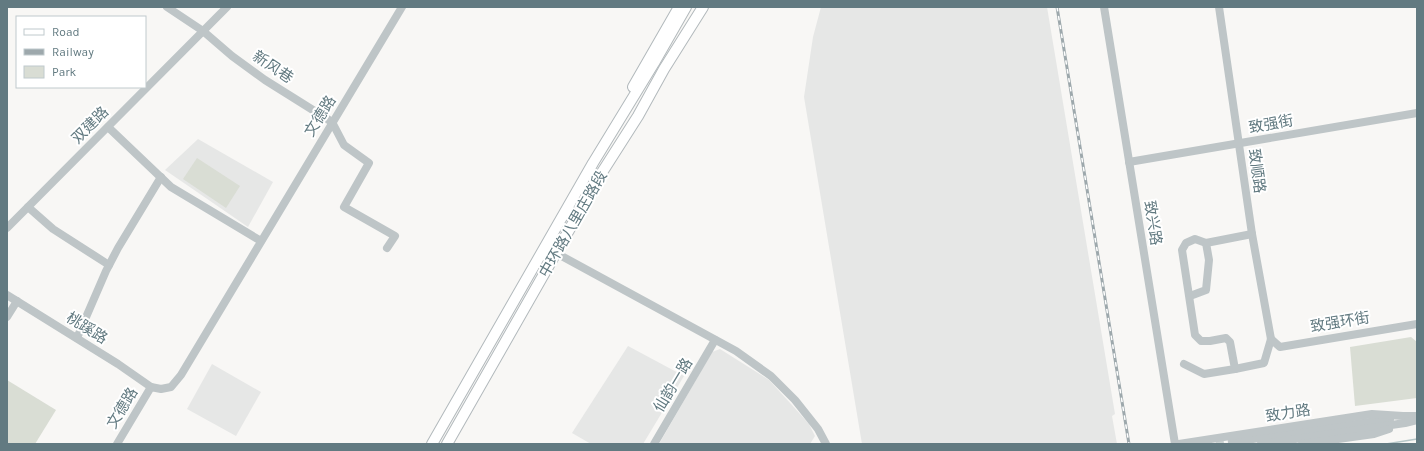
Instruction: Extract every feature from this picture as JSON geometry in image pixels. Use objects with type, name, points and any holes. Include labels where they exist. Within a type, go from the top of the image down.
[{"type":"main road","points":[[641,72],[649,45],[671,7]]},
{"type":"main road","points":[[593,163],[609,130],[678,7]]},
{"type":"main road","name":"中环路八里庄路段","points":[[447,444],[601,174],[638,116],[686,7]]},
{"type":"main road","points":[[601,174],[611,152],[694,7]]},
{"type":"main road","name":"中环路八里庄路段","points":[[432,444],[593,163],[659,66],[703,7]]},
{"type":"main road","points":[[638,116],[651,102],[707,7]]},
{"type":"street","name":"新风巷","points":[[167,7],[203,31],[232,56],[265,80],[332,122]]},
{"type":"street","name":"双建路","points":[[7,228],[227,7]]},
{"type":"street","name":"文德路","points":[[117,444],[151,387],[160,389],[171,387],[181,375],[402,7]]},
{"type":"street","name":"致兴路","points":[[1104,7],[1175,444]]},
{"type":"street","name":"致顺路","points":[[1219,7],[1252,234],[1271,339]]},
{"type":"street","name":"致强街","points":[[1129,162],[1417,113]]},
{"type":"street","points":[[332,122],[344,145],[369,163],[344,208],[395,236],[387,248]]},
{"type":"street","points":[[108,127],[171,187],[261,241]]},
{"type":"street","points":[[77,338],[109,265],[161,177]]},
{"type":"street","points":[[28,207],[54,230],[109,265]]},
{"type":"street","points":[[1235,369],[1230,342],[1226,338],[1201,341],[1195,335],[1182,250],[1186,243],[1195,238],[1206,243],[1252,234]]},
{"type":"street","points":[[1190,296],[1206,290],[1209,260],[1206,243]]},
{"type":"street","points":[[556,253],[736,351],[771,376],[795,400],[818,429],[826,444]]},
{"type":"street","name":"桃蹊路","points":[[7,295],[77,338],[151,387]]},
{"type":"street","points":[[7,317],[16,301]]},
{"type":"street","name":"致强环街","points":[[1271,339],[1280,347],[1417,324]]},
{"type":"street","points":[[1184,364],[1204,374],[1264,363],[1271,339]]},
{"type":"street","name":"仙韵一路","points":[[654,444],[715,340]]},
{"type":"street","name":"致力路","points":[[1261,444],[1404,420],[1417,416]]},
{"type":"street","name":"致力路","points":[[1302,444],[1374,434],[1404,420]]},
{"type":"street","name":"致力路","points":[[1179,444],[1230,441],[1404,420],[1417,420]]},
{"type":"shaded area","points":[[821,7],[1047,7],[1115,414],[1112,416],[1117,444],[862,444],[804,97],[813,37]]},
{"type":"shaded area","points":[[198,139],[273,182],[248,227],[165,170]]},
{"type":"shaded area","points":[[628,346],[684,376],[643,444],[591,444],[572,433]]},
{"type":"shaded area","points":[[720,349],[769,380],[809,424],[815,436],[810,444],[659,444],[712,352]]},
{"type":"shaded area","points":[[212,364],[261,392],[236,436],[187,409]]},
{"type":"green space","points":[[197,158],[240,186],[226,208],[183,179]]},
{"type":"green space","points":[[1411,337],[1417,342],[1417,398],[1355,406],[1350,347]]},
{"type":"green space","points":[[7,380],[56,410],[35,444],[7,444]]},
{"type":"waterway","points":[[1386,444],[1417,439]]},
{"type":"tunnel","points":[[1216,444],[1232,442]]},
{"type":"railway","points":[[1057,7],[1129,444]]}]
